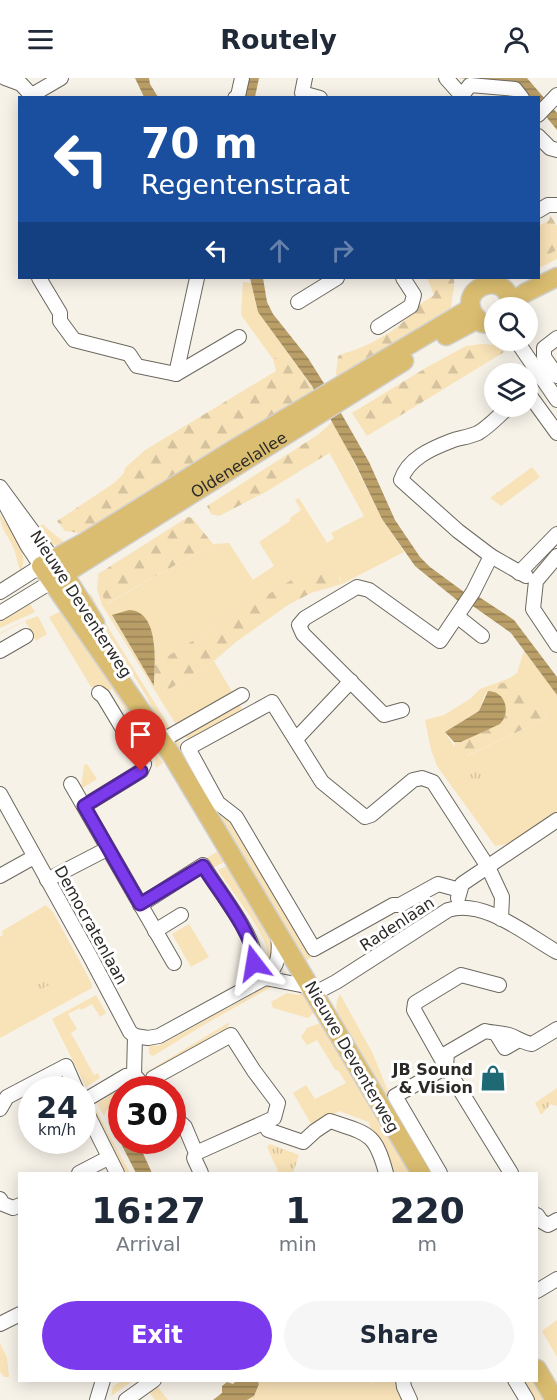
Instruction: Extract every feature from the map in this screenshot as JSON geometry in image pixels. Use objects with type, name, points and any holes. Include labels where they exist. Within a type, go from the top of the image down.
[{"type":"main road","points":[[540,272],[557,264]]},
{"type":"main road","points":[[514,297],[557,277]]},
{"type":"main road","points":[[510,297],[528,279]]},
{"type":"main road","points":[[481,317],[473,294],[476,282],[490,283],[506,297]]},
{"type":"main road","name":"Oldeneelallee","points":[[48,562],[346,389],[481,317]]},
{"type":"main road","name":"Oldeneelallee","points":[[58,578],[207,484],[318,406]]},
{"type":"main road","name":"Nieuwe Deventerweg","points":[[48,562],[127,693],[158,733],[278,930],[420,1172]]},
{"type":"main road","points":[[538,1371],[555,1400]]},
{"type":"street","points":[[5,78],[21,84],[33,96],[61,78]]},
{"type":"street","points":[[238,96],[242,78]]},
{"type":"street","points":[[305,78],[302,93],[313,96]]},
{"type":"street","points":[[446,78],[460,96]]},
{"type":"street","points":[[462,96],[471,85],[515,88],[521,96]]},
{"type":"street","points":[[540,138],[550,148],[557,150]]},
{"type":"street","points":[[540,210],[548,205],[557,205]]},
{"type":"street","points":[[40,279],[60,313],[60,321],[74,340],[129,354],[137,366],[176,374],[239,336]]},
{"type":"street","points":[[176,374],[197,279]]},
{"type":"street","points":[[298,302],[335,279]]},
{"type":"street","points":[[378,327],[411,306],[414,296],[404,279]]},
{"type":"street","points":[[557,338],[544,348],[544,357],[557,376]]},
{"type":"street","points":[[524,351],[557,400]]},
{"type":"street","points":[[538,407],[557,433]]},
{"type":"street","points":[[499,417],[477,434],[451,441],[417,458],[405,469],[401,480],[491,556],[519,573],[536,580]]},
{"type":"street","name":"Nieuwe Deventerweg","points":[[0,487],[48,562]]},
{"type":"street","name":"Nieuwe Deventerweg","points":[[0,493],[10,516],[48,562]]},
{"type":"street","points":[[519,573],[557,534]]},
{"type":"street","points":[[402,710],[384,715],[303,634],[299,625],[305,618],[357,588],[369,590],[440,641],[473,592],[491,556]]},
{"type":"street","points":[[557,556],[536,580],[533,609],[557,645]]},
{"type":"street","name":"Oldeneelallee","points":[[0,592],[48,562]]},
{"type":"street","name":"Oldeneelallee","points":[[0,613],[58,578]]},
{"type":"street","points":[[461,612],[482,636]]},
{"type":"street","points":[[0,651],[27,636]]},
{"type":"street","points":[[296,739],[351,681]]},
{"type":"street","points":[[84,806],[141,771],[144,764],[99,693]]},
{"type":"street","points":[[158,733],[242,695]]},
{"type":"street","points":[[460,890],[438,884],[400,905],[393,905],[314,949],[236,817],[218,803],[188,748],[272,702],[322,782],[358,809],[364,817],[371,815],[412,780],[422,778],[433,782],[488,867],[502,897],[501,919]]},
{"type":"street","points":[[70,784],[174,963]]},
{"type":"street","name":"Democratenlaan","points":[[0,794],[130,1032],[135,1036]]},
{"type":"street","points":[[459,907],[462,884],[557,820]]},
{"type":"street","points":[[47,880],[107,849]]},
{"type":"street","points":[[0,876],[34,857]]},
{"type":"street","points":[[140,904],[203,866],[253,947],[254,963],[247,987]]},
{"type":"street","name":"Radenlaan","points":[[313,990],[336,982],[448,910],[459,907],[480,909],[557,952]]},
{"type":"street","points":[[155,931],[181,915]]},
{"type":"street","points":[[96,1094],[126,1076],[134,1075],[135,1036],[148,1038],[159,1036],[265,978],[273,971],[278,960],[278,930]]},
{"type":"street","points":[[499,985],[462,975],[416,1003],[414,1010],[510,1172]]},
{"type":"street","points":[[265,978],[313,990]]},
{"type":"street","points":[[446,1067],[447,1053],[485,1031],[497,1035],[508,1034],[522,1043],[532,1044],[557,1029]]},
{"type":"street","points":[[162,1076],[231,1035],[278,1103],[274,1118],[265,1124],[196,1153]]},
{"type":"street","points":[[47,1076],[66,1066],[70,1076]]},
{"type":"street","points":[[439,1172],[395,1096],[446,1067]]},
{"type":"street","points":[[0,1108],[7,1097],[18,1091]]},
{"type":"street","points":[[265,1124],[268,1130],[303,1142],[330,1121],[369,1135],[378,1149],[386,1172]]},
{"type":"street","points":[[186,1129],[196,1153],[194,1158],[201,1172]]},
{"type":"street","points":[[96,1132],[116,1172]]},
{"type":"street","points":[[81,1172],[108,1158]]},
{"type":"street","points":[[0,1199],[3,1204],[13,1208],[18,1206]]},
{"type":"street","points":[[538,1216],[548,1225],[557,1220]]},
{"type":"street","points":[[538,1290],[557,1279]]},
{"type":"street","points":[[0,1324],[18,1315]]},
{"type":"street","points":[[97,1400],[102,1382]]},
{"type":"street","points":[[126,1400],[151,1382]]},
{"type":"street","points":[[403,1382],[410,1400]]},
{"type":"street","points":[[516,1382],[526,1400]]},
{"type":"green space","points":[[550,215],[557,226],[557,250],[540,258],[540,225],[549,220]]},
{"type":"green space","points":[[557,250],[557,259],[540,268],[540,258]]},
{"type":"green space","points":[[427,279],[454,279],[451,311],[340,380],[336,374],[338,356],[379,339],[404,321],[411,310],[434,295]]},
{"type":"green space","points":[[243,282],[251,283],[258,312],[286,351],[273,359],[241,315]]},
{"type":"green space","points":[[484,344],[484,351],[504,352],[367,436],[352,413],[466,346]]},
{"type":"green space","points":[[286,351],[315,391],[80,533],[65,531],[57,521],[114,483],[124,473],[125,468],[145,450],[276,371],[273,359]]},
{"type":"green space","points":[[333,421],[382,519],[404,552],[342,584],[340,577],[295,578],[155,664],[154,640],[112,616],[154,686],[168,690],[214,661],[242,709],[189,741],[178,728],[102,605],[97,589],[98,574],[99,586],[107,604],[213,544],[229,543],[253,580],[274,566],[259,542],[290,521],[290,518],[301,510],[295,500],[299,498],[327,543],[334,538],[331,533],[364,516],[319,434]]},
{"type":"green space","points":[[319,434],[331,452],[264,493],[219,516],[211,514],[207,506]]},
{"type":"green space","points":[[532,467],[540,477],[501,506],[490,498]]},
{"type":"green space","points":[[0,514],[21,548],[23,564],[21,572],[14,549],[1,524]]},
{"type":"green space","points":[[188,517],[192,518],[213,544],[106,604],[99,586],[98,574]]},
{"type":"green space","points":[[43,524],[68,546],[54,545],[47,540],[37,529]]},
{"type":"green space","points":[[319,563],[336,571],[342,584],[311,593],[288,605],[236,642],[214,661],[168,690],[154,686],[155,664]]},
{"type":"green space","points":[[91,594],[109,629],[172,731],[164,733],[158,723],[147,697],[85,597]]},
{"type":"green space","points":[[30,604],[35,612],[0,628],[0,622]]},
{"type":"green space","points":[[63,610],[158,744],[154,747],[163,763],[156,768],[155,756],[112,689],[104,691],[102,688],[91,687],[49,617]]},
{"type":"green space","points":[[38,616],[47,634],[36,641],[25,621]]},
{"type":"green space","points":[[524,651],[557,695],[557,815],[516,843],[495,846],[437,766],[425,720],[444,715],[470,699],[480,689],[510,678],[517,673]],"holes":[[[491,688],[547,714],[547,718],[467,756],[454,746],[445,732],[479,711],[485,694]]]},
{"type":"green space","points":[[502,683],[515,685],[527,692],[546,710],[547,718],[466,756],[458,751],[454,742],[462,742],[477,734],[494,691],[488,691]]},
{"type":"green space","points":[[176,737],[313,956],[306,961],[171,743]]},
{"type":"green space","points":[[87,764],[97,779],[81,789],[84,765]]},
{"type":"green space","points":[[472,769],[481,772],[487,779],[474,787],[458,783],[457,777]]},
{"type":"green space","points":[[221,849],[228,860],[211,869],[204,860]]},
{"type":"green space","points":[[230,864],[271,933],[274,946],[270,966],[257,976],[258,964],[264,965],[266,960],[266,946],[251,918],[218,870]]},
{"type":"green space","points":[[46,905],[53,912],[92,984],[92,988],[0,1038],[0,937],[3,935],[2,931]]},
{"type":"green space","points":[[189,924],[209,957],[191,967],[172,934]]},
{"type":"green space","points":[[52,967],[59,979],[37,992],[30,979]]},
{"type":"green space","points":[[260,984],[275,985],[153,1056],[149,1054],[149,1045],[158,1046],[248,997],[247,994]]},
{"type":"green space","points":[[301,988],[315,1012],[308,1018],[273,1008],[271,1002],[287,993],[299,995]]},
{"type":"green space","points":[[340,994],[373,1054],[387,1089],[434,1172],[427,1172],[341,1022],[336,1008]]},
{"type":"green space","points":[[96,995],[106,1013],[100,1017],[92,1004],[68,1014],[77,1029],[71,1033],[94,1075],[98,1073],[100,1078],[96,1081],[96,1076],[80,1076],[52,1019]]},
{"type":"green space","points":[[228,1023],[225,1031],[218,1032],[151,1074],[145,1073]]},
{"type":"green space","points":[[324,1023],[413,1172],[393,1172],[369,1122],[339,1111],[313,1127],[293,1093],[306,1085],[315,1099],[346,1083],[317,1040],[307,1045],[301,1037],[307,1028]]},
{"type":"green space","points":[[557,1088],[557,1106],[551,1104],[541,1115],[535,1103]]},
{"type":"green space","points":[[108,1096],[108,1109],[104,1116],[97,1103]]},
{"type":"green space","points":[[96,1110],[108,1132],[108,1142],[96,1117]]},
{"type":"green space","points":[[270,1144],[299,1155],[293,1172],[279,1172],[267,1147]]},
{"type":"green space","points":[[114,1154],[120,1154],[129,1172],[123,1172]]},
{"type":"green space","points":[[557,1320],[557,1357],[542,1331]]},
{"type":"green space","points":[[0,1343],[7,1358],[9,1377],[4,1377],[0,1372]]},
{"type":"green space","points":[[120,1382],[131,1382],[111,1396],[113,1386]]},
{"type":"green space","points":[[258,1382],[398,1382],[405,1400],[247,1400],[254,1396]]},
{"type":"green space","points":[[522,1382],[537,1382],[548,1400],[533,1400]]},
{"type":"green space","points":[[157,1386],[168,1400],[155,1400],[149,1392]]},
{"type":"shaded area","points":[[135,78],[149,78],[157,96],[144,96]]},
{"type":"shaded area","points":[[247,78],[259,78],[255,96],[243,96]]},
{"type":"shaded area","points":[[458,78],[527,78],[557,113],[557,130],[540,109],[540,96],[528,96],[517,83]]},
{"type":"shaded area","points":[[250,279],[263,279],[267,302],[273,314],[308,358],[325,385],[369,462],[395,520],[420,557],[464,592],[476,595],[514,620],[557,677],[557,695],[511,633],[470,604],[458,601],[415,566],[382,519],[356,465],[312,386],[258,312]]},
{"type":"shaded area","points":[[129,610],[139,613],[146,619],[151,629],[155,653],[154,686],[112,615]]},
{"type":"shaded area","points":[[488,691],[499,695],[505,703],[505,714],[500,724],[461,742],[454,742],[445,732],[479,711]]},
{"type":"shaded area","points":[[126,1154],[143,1154],[152,1172],[135,1172]]},
{"type":"shaded area","points":[[227,1382],[233,1384],[235,1382],[258,1382],[259,1384],[254,1396],[247,1400],[213,1400],[222,1393],[222,1386]]},
{"type":"place","name":"JB Sound & Vision","points":[[493,1078]]},
{"type":"route","points":[[141,771],[84,806],[107,849],[140,904],[203,866],[247,934],[253,947],[254,963]]}]
